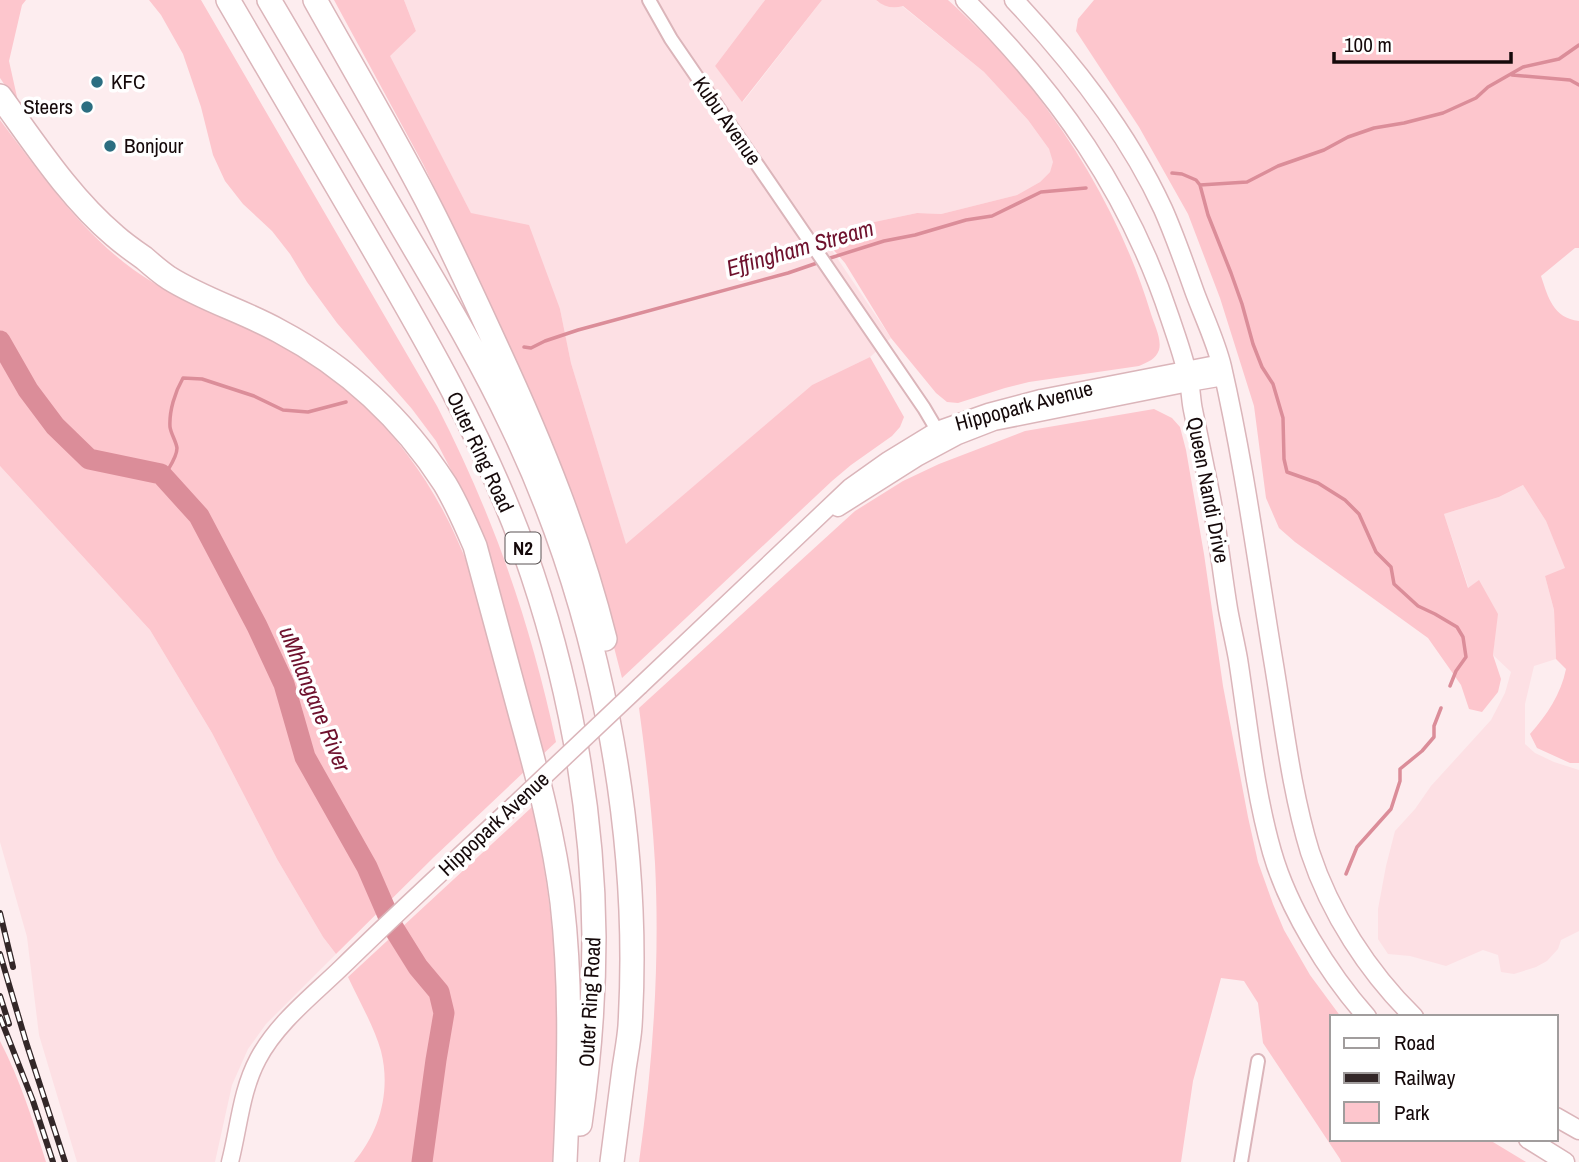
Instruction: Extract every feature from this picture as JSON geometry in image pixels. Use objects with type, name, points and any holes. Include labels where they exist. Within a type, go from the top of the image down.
[{"type":"highway","name":"Outer Ring Road","points":[[228,0],[421,330],[476,437],[523,548],[539,597],[566,699],[584,803],[592,887],[592,999],[586,1079],[575,1162]]},
{"type":"highway","name":"Outer Ring Road","points":[[270,0],[488,377],[513,426],[571,574],[597,671],[615,761],[628,869],[630,1028],[611,1162]]},
{"type":"highway","points":[[315,0],[426,199],[473,296],[525,408],[558,488],[593,589],[609,653],[635,824],[639,960],[630,1028]]},
{"type":"highway","points":[[0,96],[57,173],[113,234],[168,277],[205,298],[276,329],[312,349],[372,395],[425,456],[461,515],[479,559],[546,808],[555,857],[562,903],[569,1008],[570,1058],[565,1162]]},
{"type":"main road","name":"Queen Nandi Drive","points":[[965,0],[1054,98],[1096,161],[1124,211],[1164,300],[1188,377],[1255,771],[1273,854],[1283,884],[1315,947],[1365,1015]]},
{"type":"main road","name":"Queen Nandi Drive","points":[[1014,0],[1074,68],[1144,173],[1163,209],[1222,370],[1252,525],[1300,817],[1311,854],[1339,918],[1381,980],[1412,1015]]},
{"type":"main road","points":[[1558,1118],[1579,1130]]},
{"type":"main road","points":[[1531,1141],[1565,1162]]},
{"type":"street","name":"Kubu Avenue","points":[[649,0],[671,39],[924,408],[939,437]]},
{"type":"street","name":"Hippopark Avenue","points":[[230,1162],[248,1083],[258,1059],[287,1020],[850,487],[888,460],[939,437],[1222,370]]},
{"type":"street","points":[[1241,1162],[1258,1061]]},
{"type":"shaded area","points":[[404,0],[765,0],[715,66],[743,102],[822,0],[876,0],[902,6],[984,72],[1028,120],[1049,149],[1054,162],[1050,172],[1040,182],[1017,195],[941,214],[917,213],[836,230],[823,237],[891,338],[870,357],[812,385],[626,545],[571,363],[560,309],[471,213],[389,56],[416,31]]},
{"type":"shaded area","points":[[0,466],[150,630],[212,733],[277,859],[336,954],[266,1024],[248,1049],[232,1085],[215,1162],[77,1162],[39,1035],[27,937],[0,842]]},
{"type":"shaded area","points":[[1523,485],[1546,521],[1566,569],[1545,576],[1554,610],[1556,659],[1534,666],[1525,704],[1525,744],[1535,753],[1579,770],[1579,931],[1561,940],[1558,949],[1547,961],[1514,974],[1501,972],[1498,955],[1483,950],[1446,966],[1410,956],[1388,954],[1378,939],[1378,909],[1395,831],[1431,786],[1491,720],[1505,693],[1511,672],[1493,655],[1497,614],[1478,581],[1469,589],[1444,514],[1499,497]]},
{"type":"green space","points":[[0,0],[26,0],[22,5],[9,61],[19,106],[0,78]]},
{"type":"green space","points":[[149,0],[201,0],[437,406],[476,487],[522,611],[556,742],[541,756],[478,524],[463,493],[436,441],[412,409],[337,323],[272,231],[243,204],[225,181],[213,155],[201,107],[183,54],[161,15]]},
{"type":"green space","points":[[334,0],[404,0],[416,31],[390,56],[471,213],[529,225],[560,309],[571,363],[626,544],[812,385],[870,357],[904,417],[892,436],[832,481],[622,678],[597,582],[516,366],[471,263],[423,164]]},
{"type":"green space","points":[[765,0],[822,0],[742,102],[715,66]]},
{"type":"green space","points":[[876,0],[948,0],[993,44],[1035,93],[1088,171],[1130,255],[1159,336],[1159,350],[1151,360],[1139,366],[1029,382],[958,403],[947,402],[936,393],[891,338],[845,263],[823,238],[836,230],[917,213],[941,214],[1017,195],[1040,182],[1050,172],[1053,162],[1049,149],[1028,120],[984,72],[903,6],[889,7]]},
{"type":"green space","points":[[1094,0],[1579,0],[1579,248],[1575,248],[1541,276],[1549,299],[1557,311],[1579,321],[1579,763],[1570,763],[1537,748],[1530,734],[1552,704],[1566,669],[1556,659],[1554,610],[1545,576],[1565,568],[1546,521],[1523,485],[1499,497],[1444,514],[1468,588],[1479,580],[1498,614],[1493,655],[1501,679],[1498,692],[1482,712],[1469,709],[1461,685],[1428,638],[1279,528],[1266,498],[1254,406],[1220,298],[1188,214],[1139,127],[1076,31],[1078,19]]},
{"type":"green space","points":[[0,120],[78,219],[134,270],[193,304],[253,329],[291,350],[326,373],[357,399],[386,428],[434,494],[470,571],[526,770],[336,954],[277,859],[212,733],[150,630],[0,466]]},
{"type":"green space","points":[[1154,409],[1172,418],[1180,427],[1204,554],[1223,686],[1258,862],[1284,930],[1310,975],[1340,1015],[1330,1015],[1330,1141],[1491,1141],[1526,1162],[1341,1162],[1263,1043],[1258,1003],[1244,981],[1221,978],[1193,1081],[1181,1162],[639,1162],[652,1050],[657,938],[654,844],[639,708],[855,511],[903,481],[939,464],[1025,431]]},
{"type":"green space","points":[[532,807],[550,909],[556,978],[556,1132],[552,1162],[354,1162],[377,1124],[385,1081],[378,1042],[348,977]]},
{"type":"green space","points":[[0,1041],[20,1085],[46,1162],[0,1162]]},
{"type":"waterway","points":[[1200,185],[1247,182],[1278,166],[1324,150],[1348,137],[1374,128],[1443,113],[1476,98],[1488,87],[1523,67],[1559,59],[1579,45]]},
{"type":"waterway","points":[[1512,75],[1570,80],[1579,85]]},
{"type":"waterway","points":[[1172,173],[1182,174],[1196,180],[1200,185],[1208,215],[1242,304],[1253,344],[1262,367],[1273,384],[1283,418],[1287,472],[1318,483],[1345,500],[1359,514],[1376,552],[1391,567],[1394,584],[1418,606],[1457,627],[1463,637],[1466,657],[1450,686]]},
{"type":"waterway","name":"Effingham Stream","points":[[827,259],[884,241],[992,216],[1041,192],[1086,188]]},
{"type":"waterway","name":"Effingham Stream","points":[[524,347],[531,348],[578,330],[820,262]]},
{"type":"waterway","name":"uMhlangane River","points":[[0,341],[28,390],[55,426],[89,459],[161,474],[199,516],[257,626],[284,684],[305,757],[367,867],[393,927],[418,967],[439,992],[444,1013],[422,1162]]},
{"type":"waterway","name":"Effingham Stream","points":[[146,471],[166,473],[175,458],[177,448],[170,427],[170,415],[183,378],[202,379],[254,396],[283,410],[308,412],[346,402]]},
{"type":"waterway","points":[[1346,874],[1357,847],[1391,809],[1400,781],[1400,769],[1434,737],[1434,726],[1441,708]]},
{"type":"railway","points":[[0,913],[13,967]]},
{"type":"railway","points":[[0,954],[65,1162]]},
{"type":"railway","points":[[0,996],[9,1024]]},
{"type":"railway","points":[[0,1017],[33,1101],[53,1162]]},
{"type":"place","name":"KFC","points":[[97,82]]},
{"type":"place","name":"Steers","points":[[87,107]]},
{"type":"place","name":"Bonjour","points":[[110,146]]}]
